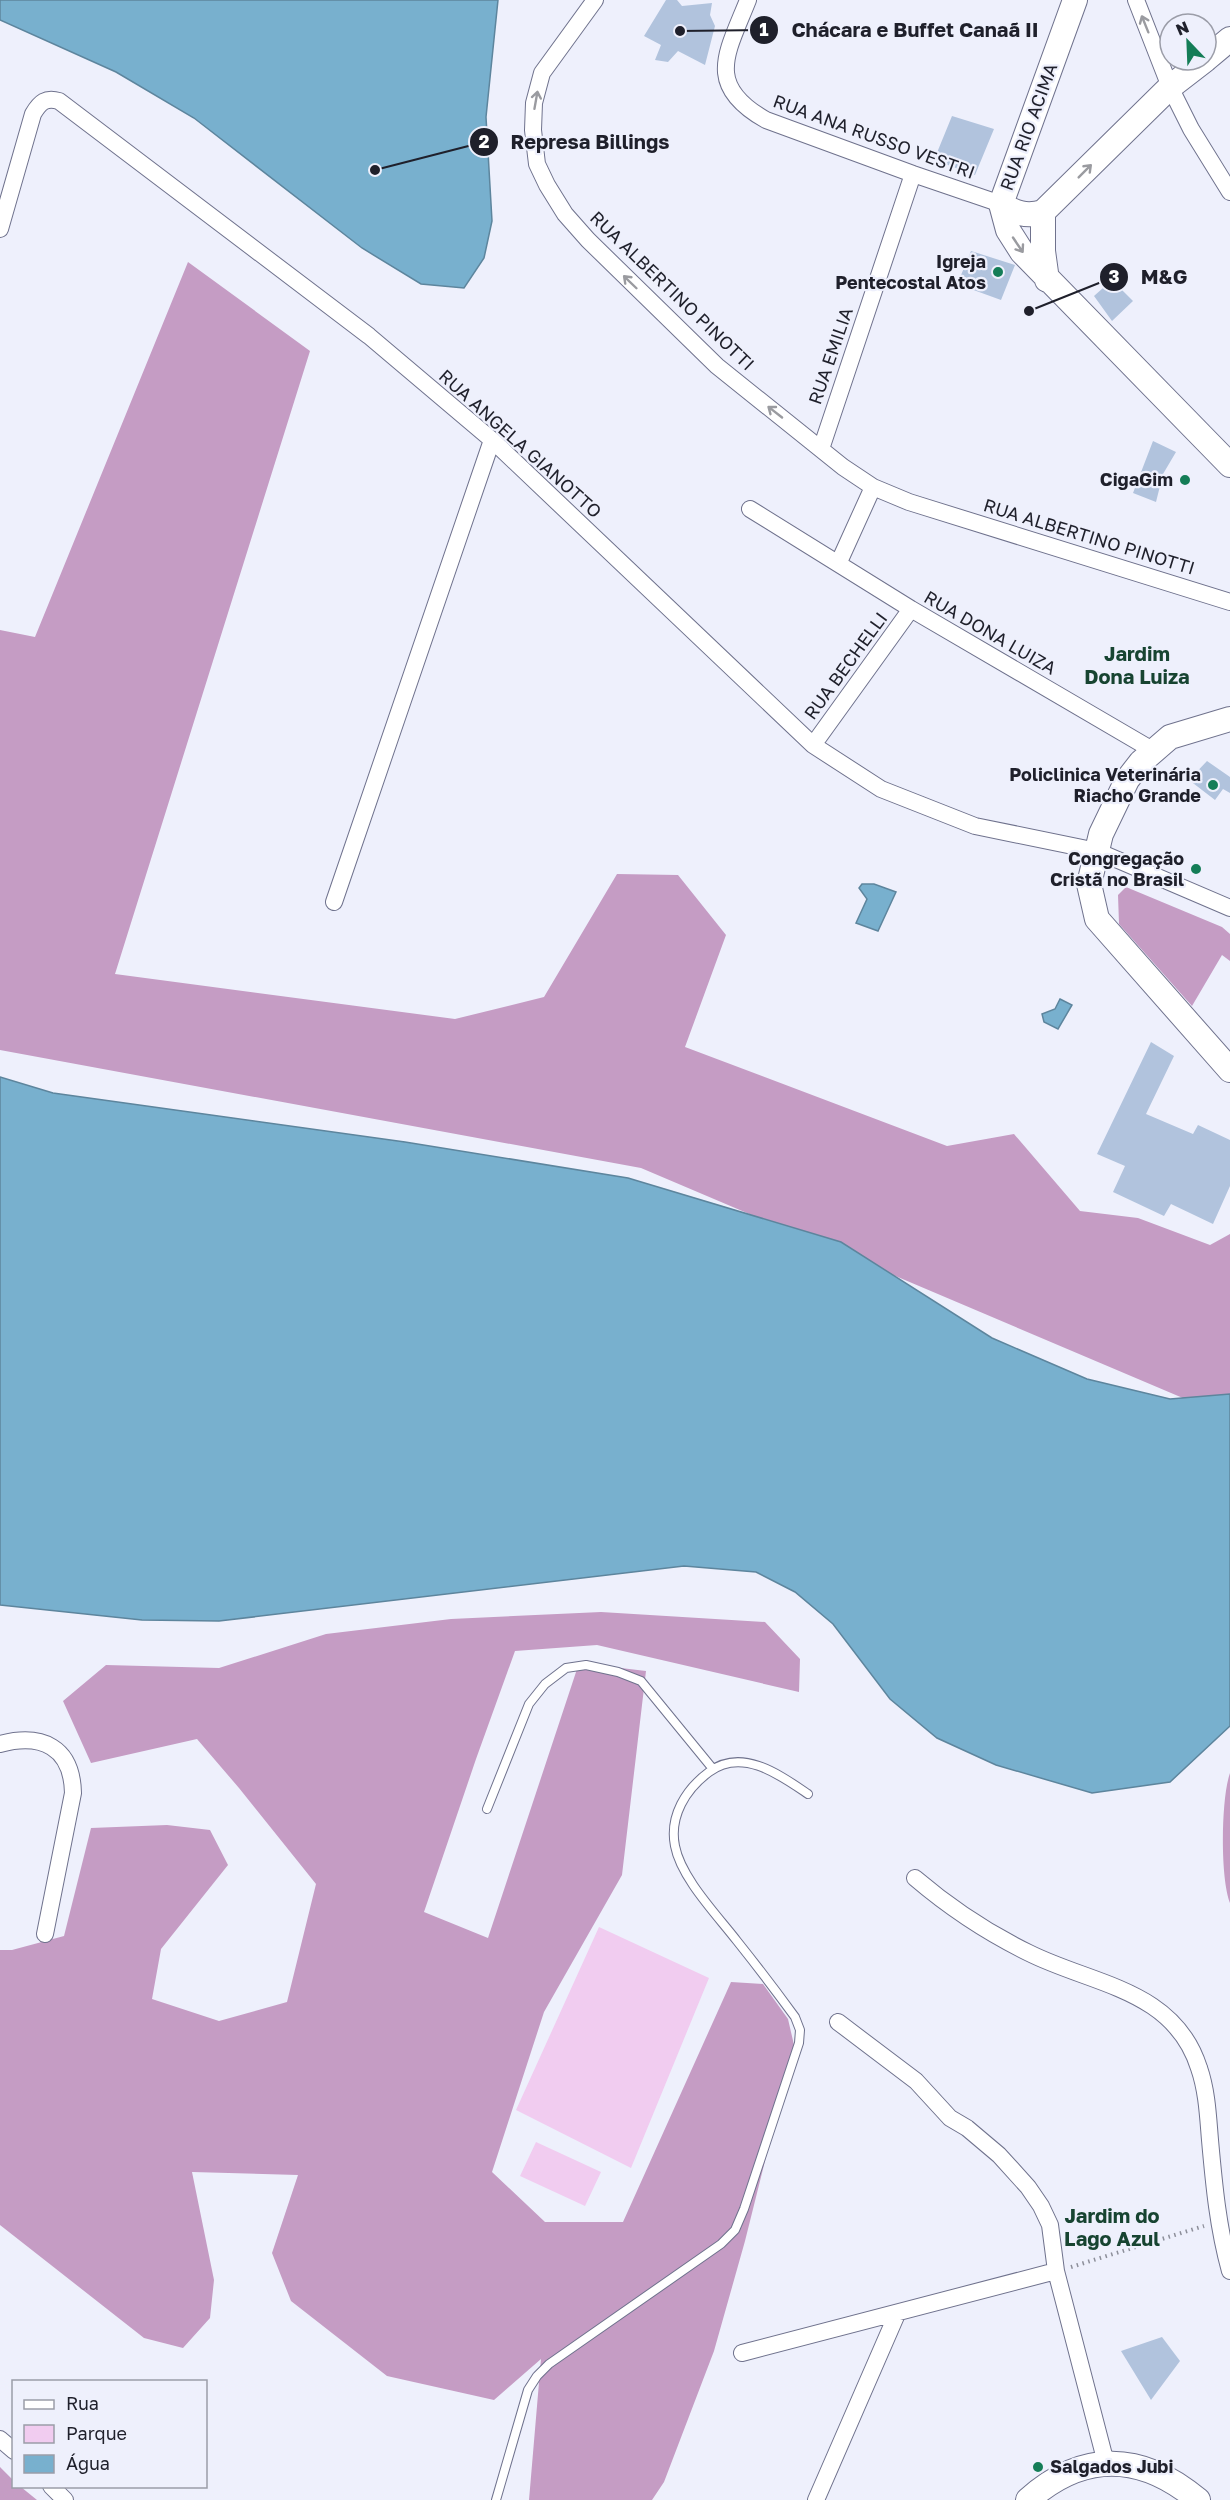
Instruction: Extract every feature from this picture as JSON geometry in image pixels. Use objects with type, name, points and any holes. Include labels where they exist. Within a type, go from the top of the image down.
[{"type":"main road","name":"RUA RIO ACIMA","points":[[1075,0],[1001,204],[1004,218],[1014,240],[1047,279],[1230,465]]},
{"type":"main road","points":[[1218,49],[1230,39]]},
{"type":"main road","points":[[1001,204],[1021,214],[1032,215],[1043,212],[1170,87],[1189,72]]},
{"type":"main road","points":[[1043,212],[1043,251],[1047,279]]},
{"type":"main road","points":[[1230,718],[1170,737],[1126,780],[1101,834],[1089,884],[1097,919],[1230,1070]]},
{"type":"main road","points":[[1028,2500],[1044,2485],[1064,2474],[1087,2466],[1106,2463],[1144,2470],[1174,2483],[1198,2500]]},
{"type":"street","name":"RUA ALBERTINO PINOTTI","points":[[595,0],[542,73],[534,103],[533,130],[537,164],[547,185],[566,214],[588,240],[717,366],[873,487],[909,502],[1230,602]]},
{"type":"street","name":"RUA ANA RUSSO VESTRI","points":[[748,0],[728,51],[725,71],[728,85],[735,97],[749,110],[766,120],[1001,204]]},
{"type":"street","points":[[1136,0],[1170,87],[1191,129],[1230,192]]},
{"type":"street","name":"RUA ANGELA GIANOTTO","points":[[0,229],[33,114],[44,101],[51,99],[59,101],[369,336],[492,440],[813,745],[881,789],[975,826],[1096,851],[1230,908]]},
{"type":"street","name":"RUA EMILIA","points":[[821,448],[913,174]]},
{"type":"street","points":[[334,902],[492,440]]},
{"type":"street","points":[[839,562],[873,487]]},
{"type":"street","name":"RUA DONA LUIZA","points":[[750,509],[839,562],[911,609],[1154,751]]},
{"type":"street","name":"RUA BECHELLI","points":[[813,745],[911,609]]},
{"type":"street","points":[[0,1744],[20,1740],[42,1743],[59,1752],[68,1763],[73,1777],[73,1793],[45,1934]]},
{"type":"street","points":[[915,1878],[982,1927],[1029,1953],[1133,1994],[1151,2004],[1170,2019],[1185,2037],[1192,2050],[1203,2084],[1218,2222],[1230,2271]]},
{"type":"street","points":[[838,2022],[916,2081],[950,2118],[984,2141],[1014,2171],[1035,2197],[1050,2225],[1056,2271],[1106,2463]]},
{"type":"street","points":[[742,2353],[1056,2271]]},
{"type":"street","points":[[816,2500],[897,2314]]},
{"type":"street","points":[[0,2439],[12,2449]]},
{"type":"street","points":[[52,2488],[66,2500]]},
{"type":"lane","points":[[487,1809],[529,1704],[545,1684],[566,1668],[586,1665],[618,1672],[641,1681],[713,1769]]},
{"type":"lane","points":[[496,2500],[528,2390],[537,2376],[549,2364],[721,2244],[735,2230],[799,2043],[800,2030],[795,2017],[703,1897],[684,1868],[675,1847],[674,1824],[683,1800],[694,1783],[713,1769],[730,1763],[757,1764],[779,1774],[808,1794]]},
{"type":"path","points":[[1056,2271],[1218,2222]]},
{"type":"green space","points":[[599,1927],[709,1978],[631,2168],[516,2110]]},
{"type":"green space","points":[[536,2142],[601,2172],[585,2206],[520,2176]]},
{"type":"shaded area","points":[[188,262],[310,351],[115,974],[455,1019],[544,997],[617,874],[678,875],[726,935],[685,1047],[947,1146],[1014,1134],[1080,1211],[1138,1218],[1210,1245],[1230,1234],[1230,1418],[641,1168],[0,1050],[0,630],[35,637]]},
{"type":"shaded area","points":[[1126,887],[1222,927],[1230,934],[1230,961],[1222,955],[1192,1006],[1119,924],[1118,895]]},
{"type":"shaded area","points":[[601,1612],[765,1622],[800,1659],[799,1692],[597,1645],[515,1651],[424,1912],[488,1938],[579,1663],[646,1671],[622,1875],[544,2012],[492,2172],[545,2222],[623,2222],[731,1982],[763,1984],[788,2019],[794,2045],[745,2241],[714,2351],[664,2482],[652,2500],[529,2500],[541,2359],[494,2400],[387,2376],[291,2301],[272,2253],[298,2175],[192,2172],[214,2280],[210,2318],[183,2348],[144,2338],[0,2225],[0,1950],[12,1950],[64,1936],[91,1828],[167,1825],[210,1830],[228,1865],[161,1949],[152,1999],[219,2021],[287,2002],[316,1884],[197,1739],[91,1763],[63,1701],[106,1665],[219,1668],[326,1634],[451,1619]]},
{"type":"shaded area","points":[[1230,1773],[1230,1903],[1223,1857],[1223,1819]]},
{"type":"shaded area","points":[[0,2467],[12,2479],[12,2488],[22,2488],[37,2500],[0,2500]]},
{"type":"water","points":[[0,0],[498,0],[486,117],[492,221],[484,258],[464,288],[421,284],[362,248],[194,118],[116,72],[0,20]]},
{"type":"water","points":[[862,884],[874,884],[896,892],[878,931],[856,923],[867,899],[859,888]]},
{"type":"water","points":[[1060,999],[1072,1005],[1058,1029],[1044,1022],[1042,1014],[1055,1009]]},
{"type":"water","points":[[0,1077],[53,1093],[405,1142],[628,1178],[841,1242],[992,1338],[1087,1379],[1170,1399],[1230,1394],[1230,1726],[1170,1782],[1092,1793],[996,1765],[937,1738],[890,1699],[833,1624],[795,1592],[756,1572],[684,1566],[219,1621],[142,1620],[0,1605]]},
{"type":"building","points":[[666,0],[677,0],[682,6],[712,3],[710,15],[715,26],[705,65],[678,51],[668,62],[655,60],[661,45],[644,36]]},
{"type":"building","points":[[952,116],[994,129],[975,175],[934,160]]},
{"type":"building","points":[[971,251],[1015,265],[1001,300],[968,288],[959,280]]},
{"type":"building","points":[[1112,280],[1133,301],[1112,321],[1094,296]]},
{"type":"building","points":[[1153,441],[1176,452],[1163,474],[1156,502],[1133,493]]},
{"type":"building","name":"Policlinica Veterinária Riacho Grande","points":[[1207,761],[1230,777],[1230,793],[1223,789],[1215,800],[1189,780]]},
{"type":"building","points":[[1151,1042],[1174,1056],[1146,1114],[1193,1134],[1198,1125],[1230,1140],[1230,1186],[1213,1224],[1171,1204],[1164,1216],[1113,1192],[1125,1166],[1097,1154]]},
{"type":"building","points":[[1162,2337],[1180,2361],[1151,2400],[1121,2351]]},
{"type":"place","name":"Chácara e Buffet Canaã II","points":[[680,31]]},
{"type":"place","name":"Represa Billings","points":[[375,170]]},
{"type":"place","name":"Igreja Pentecostal Atos","points":[[998,272]]},
{"type":"place","name":"M&G","points":[[1029,311]]},
{"type":"place","name":"CigaGim","points":[[1185,480]]},
{"type":"place","name":"Policlinica Veterinária Riacho Grande","points":[[1213,785]]},
{"type":"place","name":"Congregação Cristã no Brasil","points":[[1196,869]]},
{"type":"place","name":"Salgados Jubi","points":[[1038,2467]]},
{"type":"district","name":"Jardim Dona Luiza","points":[[1137,666]]},
{"type":"district","name":"Jardim do Lago Azul","points":[[1112,2228]]}]
